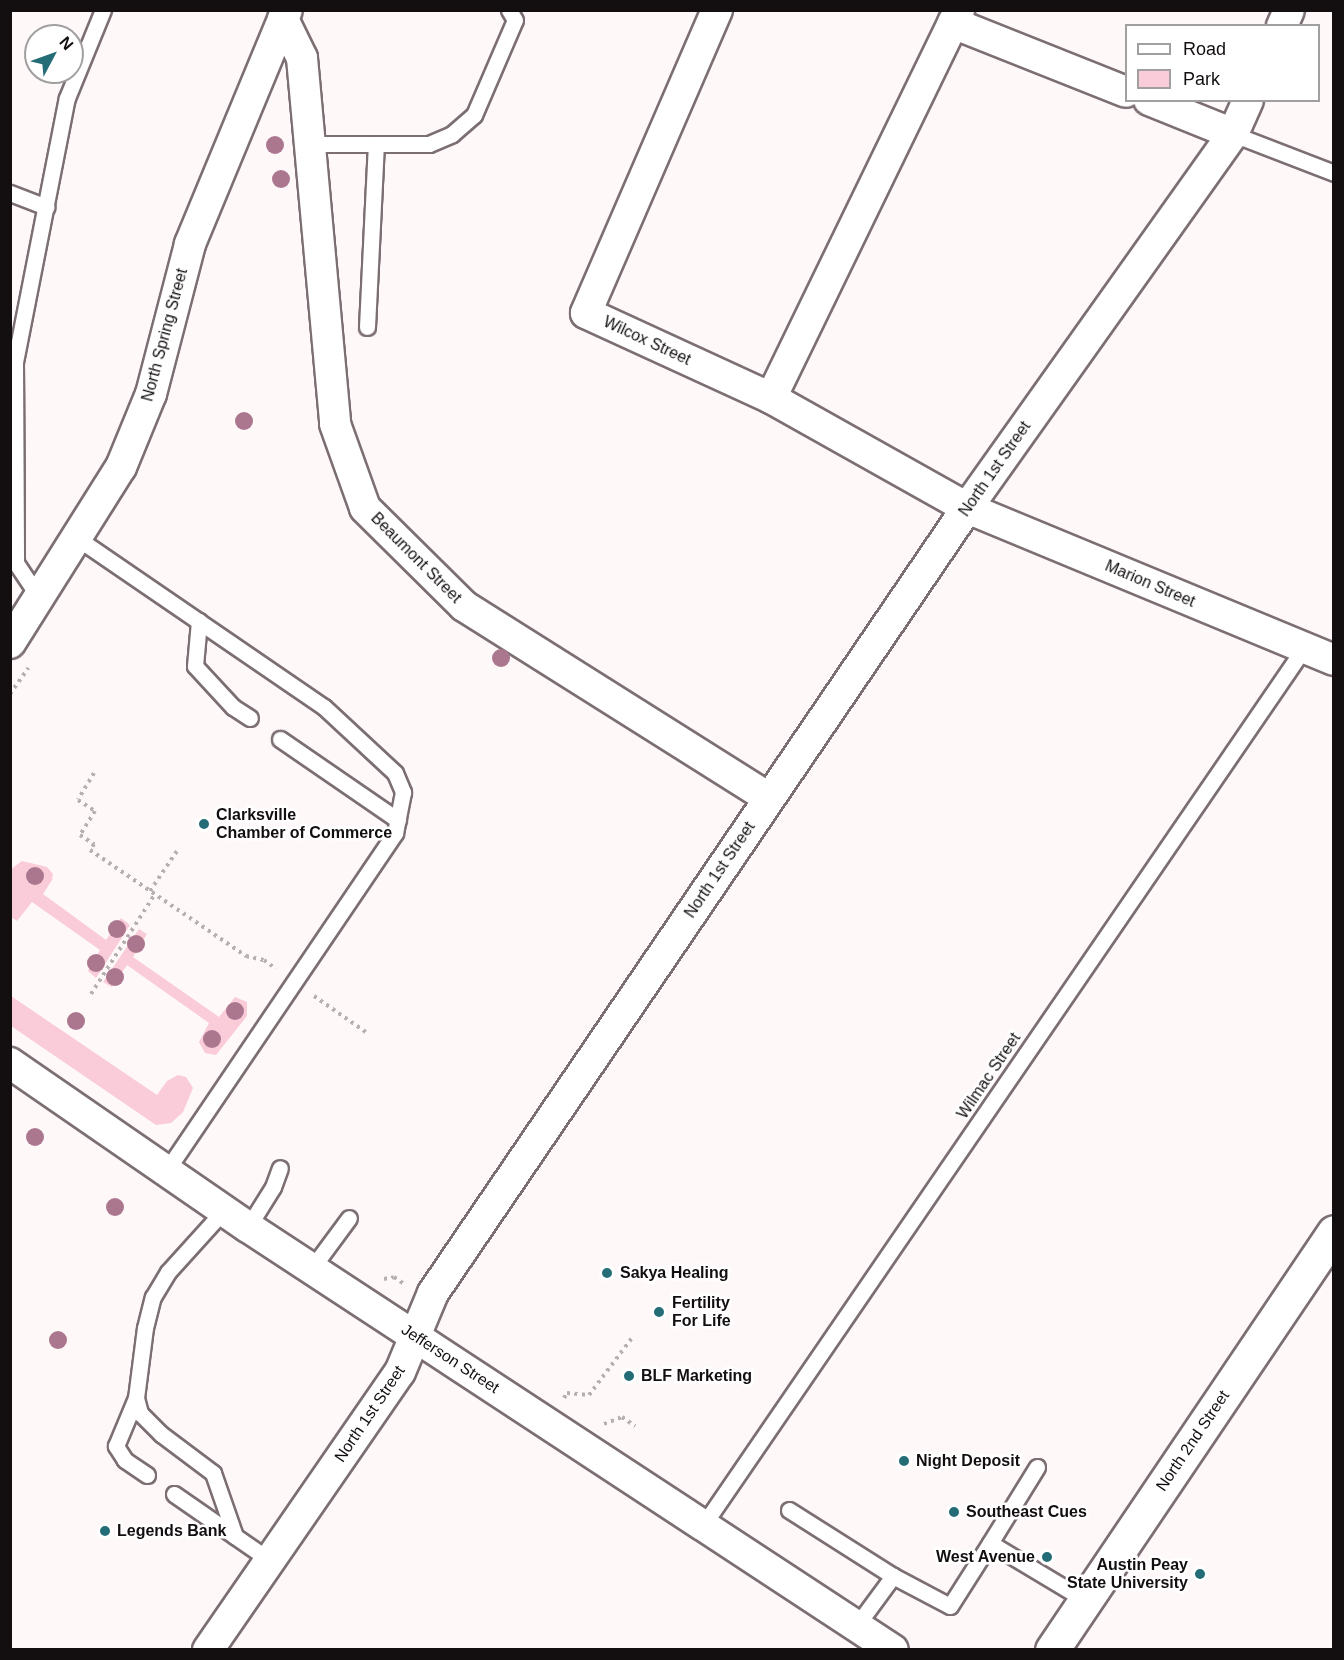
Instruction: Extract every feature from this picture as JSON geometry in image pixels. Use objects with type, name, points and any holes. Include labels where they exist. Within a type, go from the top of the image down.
[{"type":"main road","name":"North 2nd Street","points":[[1052,1650],[1334,1232]]},
{"type":"street","name":"Wilcox Street","points":[[717,10],[586,313],[771,398],[967,508]]},
{"type":"street","points":[[1283,24],[1289,10]]},
{"type":"street","name":"Beaumont Street","points":[[285,15],[302,58],[334,424],[365,508],[465,606],[768,798]]},
{"type":"street","name":"North Spring Street","points":[[10,643],[40,599],[121,467],[151,394],[190,244],[285,15]]},
{"type":"street","points":[[771,398],[956,17],[1125,92]]},
{"type":"street","points":[[1154,102],[1233,134]]},
{"type":"street","name":"North 1st Street","points":[[208,1650],[268,1559],[400,1372],[417,1337],[433,1293],[967,508],[1233,134],[1247,102]]},
{"type":"street","name":"Marion Street","points":[[967,508],[1334,660]]},
{"type":"street","name":"Jefferson Street","points":[[10,1063],[248,1227],[893,1650]]},
{"type":"lane","points":[[40,599],[16,563],[13,363],[67,98],[103,10]]},
{"type":"lane","points":[[311,144],[429,144],[452,134],[474,115],[515,20],[509,10]]},
{"type":"lane","points":[[1233,134],[1334,173]]},
{"type":"lane","points":[[367,327],[376,144]]},
{"type":"lane","points":[[10,194],[46,207]]},
{"type":"lane","points":[[77,538],[324,707],[395,773],[403,792],[395,833],[168,1170]]},
{"type":"lane","points":[[199,621],[195,666],[233,707],[249,718]]},
{"type":"lane","name":"Wilmac Street","points":[[704,1524],[1304,648]]},
{"type":"lane","points":[[280,739],[398,820]]},
{"type":"lane","points":[[248,1227],[280,1168]]},
{"type":"lane","points":[[147,1475],[125,1460],[116,1446],[136,1398],[145,1328],[153,1297],[168,1272],[225,1209]]},
{"type":"lane","points":[[312,1268],[349,1218]]},
{"type":"lane","points":[[136,1398],[140,1413],[161,1434],[213,1473],[235,1536]]},
{"type":"lane","points":[[789,1510],[893,1576],[950,1606],[1037,1467]]},
{"type":"lane","points":[[174,1494],[268,1559]]},
{"type":"lane","points":[[990,1543],[1086,1600]]},
{"type":"lane","points":[[857,1625],[893,1576]]},
{"type":"path","points":[[94,773],[78,800],[95,811],[80,835],[94,844],[90,850],[246,956],[264,960],[367,1034]]},
{"type":"path","points":[[150,891],[177,850]]},
{"type":"path","points":[[91,994],[155,894]]},
{"type":"path","points":[[561,1401],[567,1393],[589,1395],[632,1338]]},
{"type":"path","points":[[596,1423],[600,1426],[622,1417],[635,1426]]},
{"type":"green space","points":[[22,861],[47,867],[53,874],[43,894],[106,940],[121,918],[130,925],[96,978],[88,971],[100,950],[32,902],[17,921],[11,917],[11,869]]},
{"type":"green space","points":[[139,929],[147,934],[133,957],[219,1017],[235,997],[247,1002],[247,1016],[216,1055],[205,1053],[199,1042],[209,1023],[127,965],[112,987],[103,982]]},
{"type":"green space","points":[[11,996],[157,1095],[167,1081],[178,1075],[186,1077],[193,1088],[183,1112],[171,1123],[156,1125],[11,1026]]},
{"type":"place","name":"Clarksville Chamber of Commerce","points":[[204,824]]},
{"type":"place","name":"Sakya Healing","points":[[607,1273]]},
{"type":"place","name":"Fertility For Life","points":[[659,1312]]},
{"type":"place","name":"BLF Marketing","points":[[629,1376]]},
{"type":"place","name":"Night Deposit","points":[[904,1461]]},
{"type":"place","name":"Southeast Cues","points":[[954,1512]]},
{"type":"place","name":"Legends Bank","points":[[105,1531]]},
{"type":"place","name":"West Avenue","points":[[1047,1557]]},
{"type":"place","name":"Austin Peay State University","points":[[1200,1574]]}]
